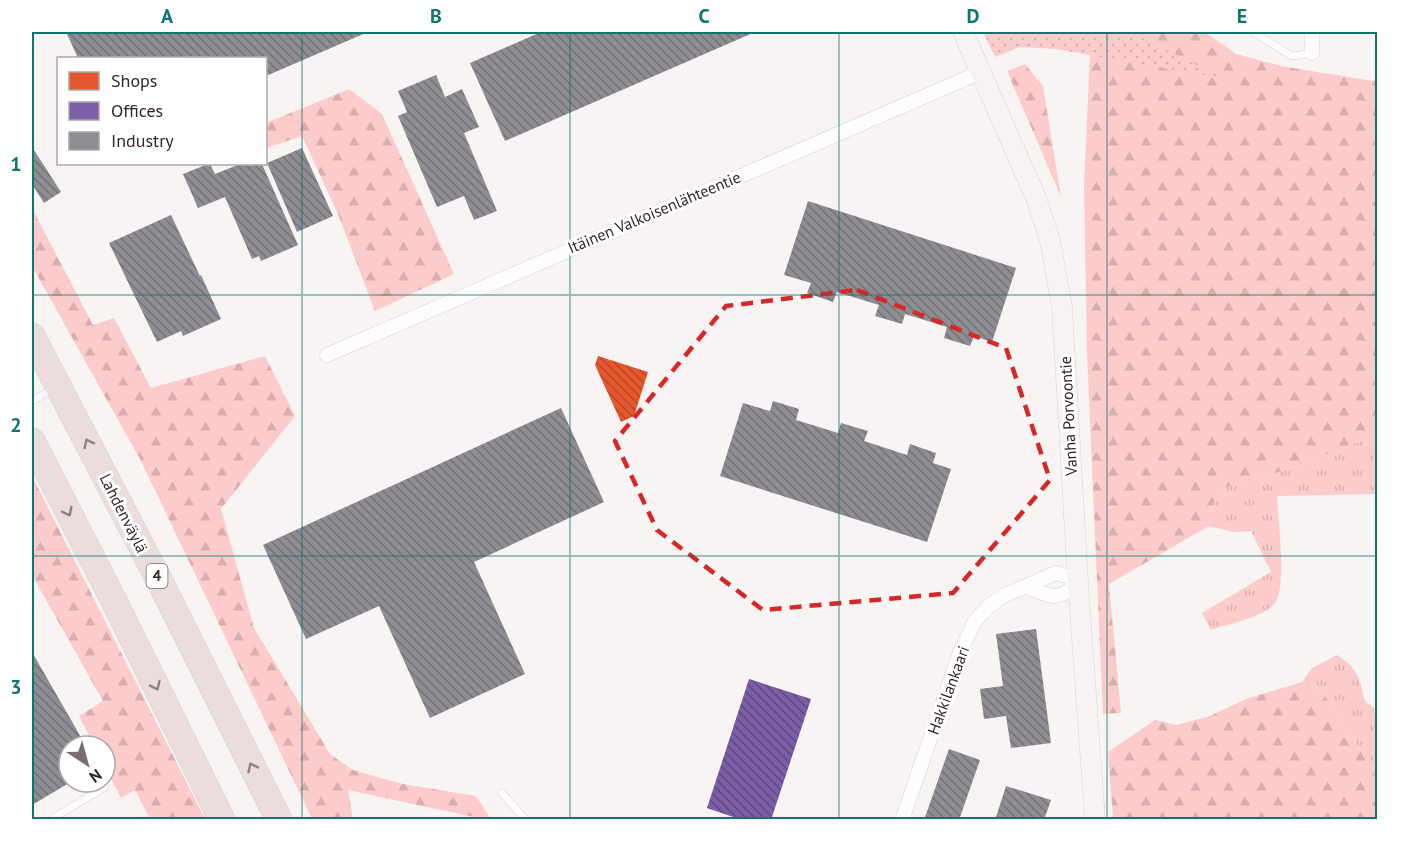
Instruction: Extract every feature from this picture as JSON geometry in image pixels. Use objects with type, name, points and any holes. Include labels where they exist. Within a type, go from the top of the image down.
[{"type":"highway","name":"Lahdenväylä","points":[[32,336],[159,580],[279,819]]},
{"type":"highway","points":[[32,441],[222,819]]},
{"type":"main road","name":"Vanha Porvoontie","points":[[963,32],[1036,198],[1050,240],[1062,307],[1095,819]]},
{"type":"street","points":[[1312,32],[1312,53]]},
{"type":"street","name":"Itäinen Valkoisenlähteentie","points":[[327,355],[981,72]]},
{"type":"street","name":"Hakkilankaari","points":[[902,819],[961,650],[975,621],[1003,596],[1056,573],[1067,576],[1078,583]]},
{"type":"street","points":[[1027,587],[1058,597],[1069,592],[1078,583]]},
{"type":"lane","points":[[1253,32],[1292,56],[1312,53]]},
{"type":"lane","points":[[32,401],[58,386]]},
{"type":"lane","points":[[502,793],[526,819]]},
{"type":"lane","points":[[50,819],[93,794]]},
{"type":"highlighted area","points":[[857,290],[1006,348],[1050,480],[953,593],[763,610],[657,530],[615,441],[726,306]]},
{"type":"green space","points":[[983,32],[1130,32],[1225,79],[1056,49],[1020,47],[995,57]]},
{"type":"green space","points":[[1091,32],[1205,32],[1236,54],[1281,66],[1373,81],[1378,75],[1377,435],[1292,468],[1217,490],[1209,526],[1109,584],[1121,713],[1103,714],[1087,354],[1084,186]]},
{"type":"green space","points":[[1025,64],[1043,86],[1061,197],[1007,71]]},
{"type":"green space","points":[[349,89],[382,114],[454,274],[375,311],[338,214],[302,136],[267,148],[267,123]]},
{"type":"green space","points":[[32,208],[93,325],[114,318],[151,388],[265,356],[295,416],[221,509],[254,628],[330,754],[353,770],[403,784],[476,796],[491,819],[348,790],[353,819],[312,819],[141,461],[32,266]]},
{"type":"green space","points":[[1377,435],[1377,494],[1277,496],[1281,569],[1279,595],[1275,603],[1263,612],[1211,630],[1202,613],[1271,572],[1251,531],[1233,532],[1209,526],[1217,490],[1292,468]]},
{"type":"green space","points":[[32,476],[205,819],[150,819],[135,790],[121,798],[117,790],[117,734],[88,734],[79,716],[103,701],[32,575]]},
{"type":"green space","points":[[1337,655],[1354,669],[1365,701],[1377,710],[1377,777],[1324,694],[1302,682],[1312,668]]},
{"type":"green space","points":[[1302,682],[1324,694],[1377,777],[1377,819],[1113,819],[1108,752],[1155,720],[1176,725],[1210,716],[1246,699]]},
{"type":"building: Shops","points":[[598,356],[648,372],[634,416],[621,422],[595,365]]},
{"type":"building: Offices","points":[[749,679],[811,699],[771,820],[742,820],[707,808]]},
{"type":"building: Industry","points":[[66,32],[368,32],[267,76],[267,57],[78,57]]},
{"type":"building: Industry","points":[[541,32],[755,32],[505,141],[470,63]]},
{"type":"building: Industry","points":[[436,75],[445,97],[462,89],[479,127],[464,133],[497,211],[474,220],[464,196],[437,207],[398,116],[407,112],[398,91]]},
{"type":"building: Industry","points":[[32,147],[61,192],[44,203],[32,184]]},
{"type":"building: Industry","points":[[302,148],[333,216],[297,232],[267,163]]},
{"type":"building: Industry","points":[[206,165],[210,165],[215,174],[238,165],[262,165],[298,245],[261,261],[259,256],[252,259],[225,197],[198,208],[183,174]]},
{"type":"building: Industry","points":[[808,201],[1016,268],[992,342],[974,336],[970,346],[944,338],[947,327],[905,314],[902,324],[875,316],[879,305],[837,292],[833,302],[807,293],[811,283],[784,275]]},
{"type":"building: Industry","points":[[171,215],[221,319],[183,336],[181,331],[157,342],[109,243]]},
{"type":"building: Industry","points":[[773,401],[799,409],[796,420],[838,433],[841,423],[868,431],[864,441],[907,455],[910,444],[936,453],[933,463],[951,469],[927,542],[720,476],[743,403],[770,411]]},
{"type":"building: Industry","points":[[561,408],[604,502],[474,562],[525,674],[430,718],[379,606],[306,639],[263,545]]},
{"type":"building: Industry","points":[[1036,629],[1051,743],[1011,748],[1006,716],[984,719],[980,689],[1003,686],[996,634]]},
{"type":"building: Industry","points":[[32,652],[79,734],[57,734],[57,790],[32,805]]},
{"type":"building: Industry","points":[[949,749],[980,760],[959,820],[924,820]]},
{"type":"building: Industry","points":[[1006,786],[1051,800],[1044,820],[995,820]]}]
